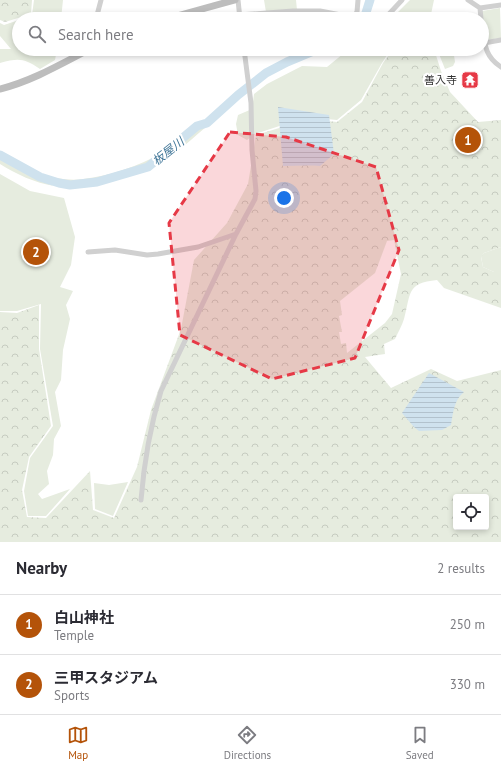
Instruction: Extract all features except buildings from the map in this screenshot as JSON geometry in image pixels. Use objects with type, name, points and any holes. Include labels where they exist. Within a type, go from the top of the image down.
[{"type":"main road","points":[[191,12],[234,0]]},
{"type":"main road","points":[[0,89],[31,79],[75,56]]},
{"type":"street","points":[[98,12],[101,0]]},
{"type":"street","points":[[238,0],[239,12]]},
{"type":"street","points":[[357,12],[358,0]]},
{"type":"street","points":[[391,12],[402,0]]},
{"type":"street","points":[[468,0],[480,8],[501,5]]},
{"type":"street","points":[[480,8],[481,12]]},
{"type":"street","points":[[278,12],[293,10],[326,12]]},
{"type":"street","points":[[489,42],[501,40]]},
{"type":"street","points":[[141,500],[147,448],[154,414],[161,391],[236,234],[255,199],[256,191],[252,150],[250,94],[245,56]]},
{"type":"street","points":[[489,56],[493,62],[501,67]]},
{"type":"street","points":[[88,252],[116,250],[147,255],[158,254],[198,247],[236,234]]},
{"type":"highlighted area","points":[[230,132],[286,137],[376,167],[399,250],[355,358],[272,379],[180,335],[169,223]]},
{"type":"green space","points":[[0,0],[32,0],[31,12],[12,12],[12,20],[5,22],[0,20]]},
{"type":"green space","points":[[34,0],[63,0],[62,12],[32,12]]},
{"type":"green space","points":[[264,0],[296,0],[297,10],[266,12]]},
{"type":"green space","points":[[410,0],[434,0],[431,12],[398,12]]},
{"type":"green space","points":[[500,8],[501,38],[489,40],[489,12],[482,11]]},
{"type":"green space","points":[[12,22],[12,56],[56,56],[55,60],[40,69],[21,60],[12,60],[0,63],[0,49],[11,49],[0,36],[0,23],[4,25]]},
{"type":"green space","points":[[340,56],[386,56],[361,100],[337,120],[307,117],[255,134],[247,140],[238,135],[236,124],[238,115],[252,109],[254,94],[267,84],[302,66],[327,67]]},
{"type":"green space","points":[[388,56],[436,56],[450,92],[478,122],[501,120],[501,247],[484,253],[481,257],[483,267],[494,272],[501,272],[501,308],[444,288],[437,280],[420,284],[415,287],[409,296],[403,322],[395,339],[384,344],[385,354],[365,357],[391,388],[431,369],[457,381],[501,370],[501,542],[0,542],[0,312],[17,313],[39,305],[39,349],[51,426],[29,457],[22,490],[27,517],[46,518],[90,471],[93,510],[114,518],[137,467],[151,410],[181,329],[194,260],[227,223],[248,184],[256,135],[309,119],[337,122],[362,102]],"holes":[[[394,240],[401,274],[392,314],[385,323],[347,353],[346,343],[341,344],[339,332],[342,332],[339,316],[342,315],[340,301],[375,273],[387,241]]]},
{"type":"green space","points":[[440,56],[454,56],[455,62],[453,66],[445,69]]},
{"type":"green space","points":[[199,127],[206,127],[178,151],[154,167],[146,171],[156,165]]},
{"type":"green space","points":[[162,153],[145,166],[81,182],[60,182],[42,175],[78,180],[93,178],[124,170]]},
{"type":"green space","points":[[0,158],[37,179],[54,186],[26,178],[0,164]]},
{"type":"green space","points":[[0,174],[30,191],[64,198],[75,237],[71,265],[60,287],[73,291],[66,305],[70,319],[63,350],[61,380],[55,392],[61,426],[54,439],[53,455],[47,471],[49,484],[38,494],[42,499],[70,489],[46,516],[28,516],[24,491],[30,458],[53,426],[40,349],[41,304],[17,311],[0,311]]},
{"type":"green space","points":[[501,247],[501,272],[494,272],[483,267],[481,256],[484,253]]},
{"type":"green space","points":[[128,482],[113,516],[95,509],[94,483],[109,485]]},
{"type":"water","points":[[278,107],[329,115],[334,154],[320,166],[283,166]]},
{"type":"water","points":[[429,373],[464,392],[456,403],[451,425],[442,430],[419,431],[402,413]]},
{"type":"waterway","name":"板屋川","points":[[366,12],[370,0]]},
{"type":"waterway","name":"板屋川","points":[[0,155],[40,177],[70,185],[97,182],[148,167],[197,126],[207,123],[238,95],[266,73],[301,56]]},
{"type":"place","name":"善入寺","points":[[470,80]]},
{"type":"place","name":"白山神社","points":[[468,140]]},
{"type":"place","name":"三甲スタジアム","points":[[36,252]]}]
